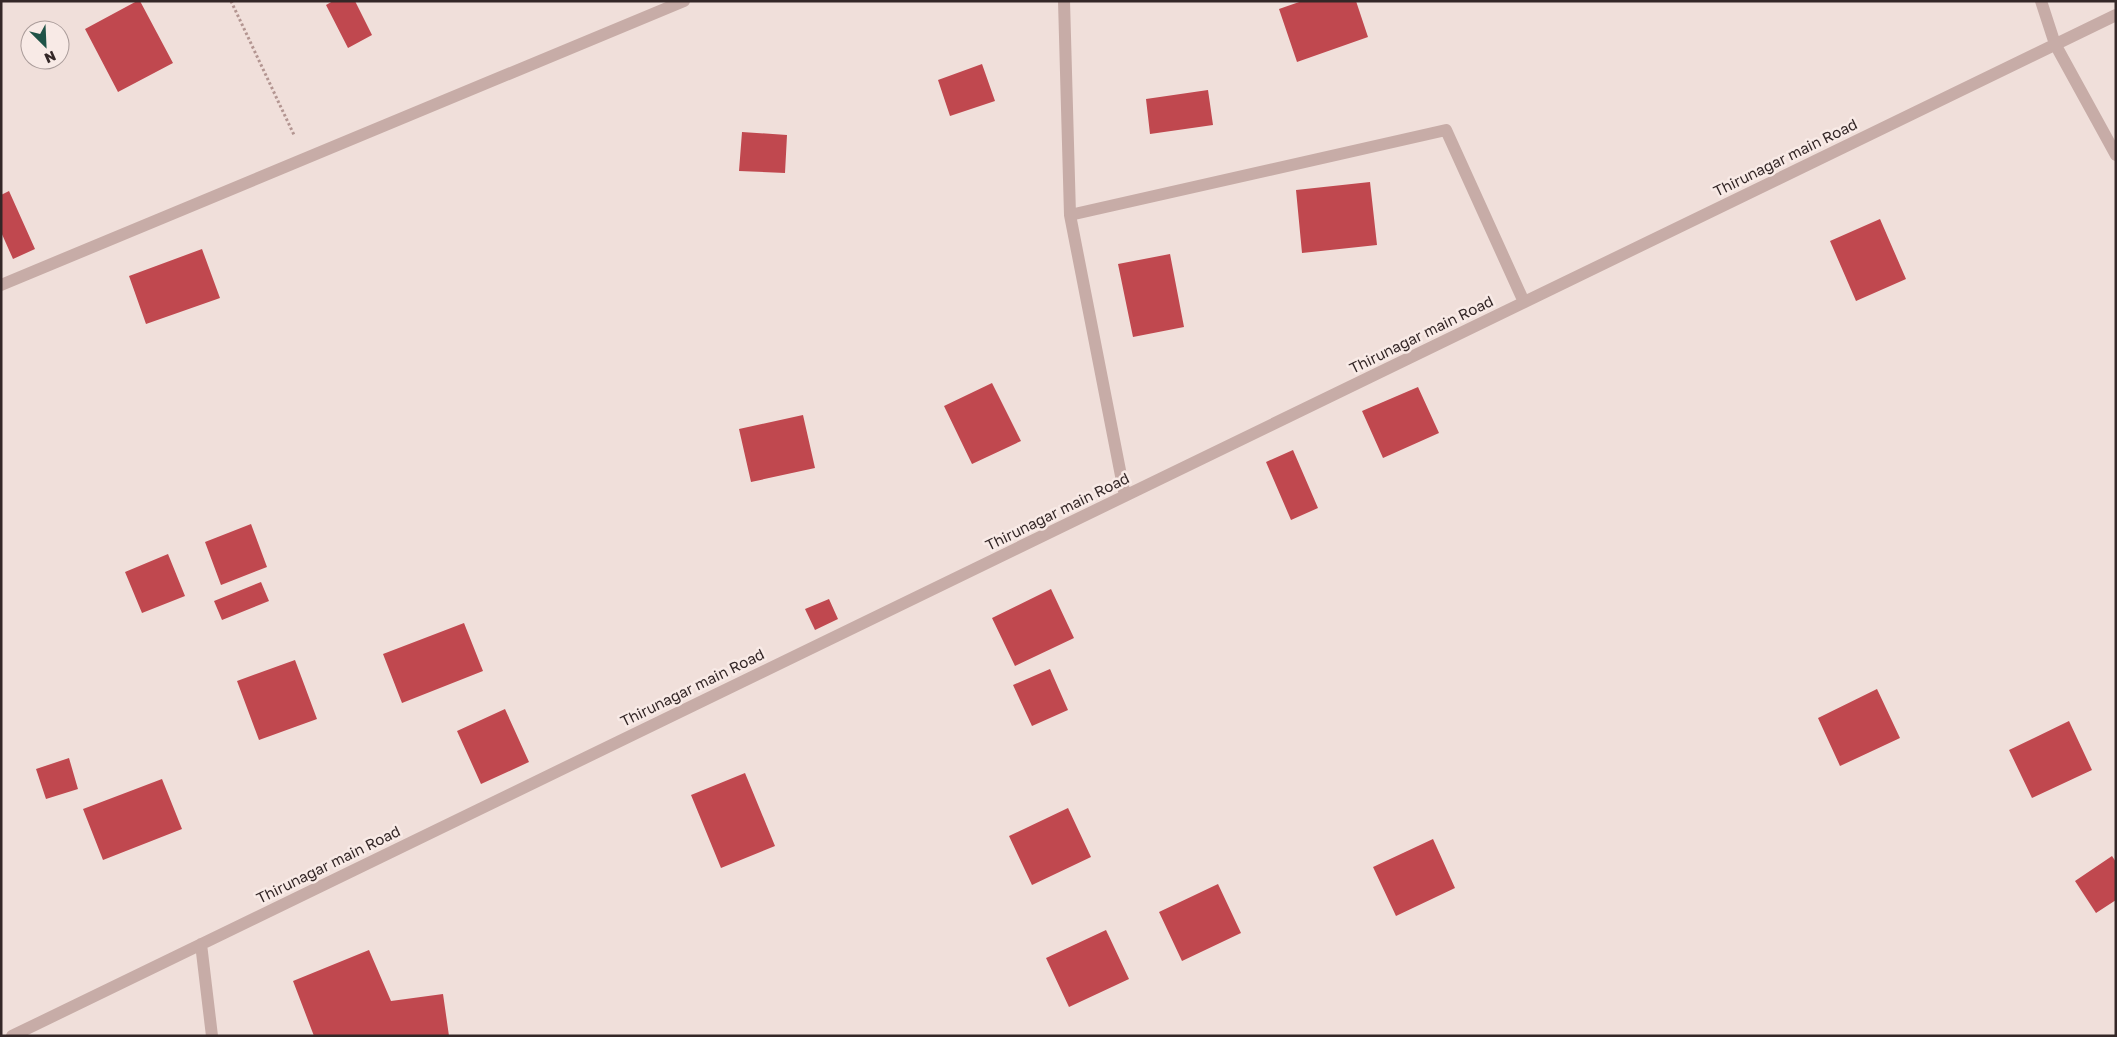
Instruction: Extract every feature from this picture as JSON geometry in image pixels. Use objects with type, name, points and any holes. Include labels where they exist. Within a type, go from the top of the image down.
[{"type":"street","points":[[1,285],[684,1]]},
{"type":"street","points":[[1064,1],[1070,215],[1125,496]]},
{"type":"street","points":[[2041,1],[2055,44],[2116,155]]},
{"type":"street","name":"Thirunagar main Road","points":[[12,1036],[2116,14]]},
{"type":"street","points":[[1070,215],[1446,130],[1524,302]]},
{"type":"street","points":[[201,944],[212,1036]]},
{"type":"path","points":[[231,1],[305,158]]},
{"type":"building","points":[[140,1],[173,63],[118,92],[85,29]]},
{"type":"building","points":[[333,1],[355,1],[372,35],[348,48],[326,5]]},
{"type":"building","points":[[1302,1],[1356,1],[1368,37],[1297,62],[1279,9]]},
{"type":"building","points":[[982,64],[995,101],[950,116],[938,80]]},
{"type":"building","points":[[1208,90],[1213,125],[1150,134],[1146,99]]},
{"type":"building","points":[[742,132],[787,135],[785,173],[739,171]]},
{"type":"building","points":[[1370,182],[1377,245],[1302,253],[1296,190]]},
{"type":"building","points":[[9,191],[35,249],[13,259],[1,232],[1,195]]},
{"type":"building","points":[[1880,219],[1906,279],[1856,301],[1830,241]]},
{"type":"building","points":[[202,249],[220,298],[146,324],[129,276]]},
{"type":"building","points":[[1170,254],[1184,327],[1133,337],[1118,264]]},
{"type":"building","points":[[992,383],[1021,441],[972,464],[944,406]]},
{"type":"building","points":[[1418,387],[1439,433],[1383,458],[1362,411]]},
{"type":"building","points":[[803,415],[815,468],[751,482],[739,429]]},
{"type":"building","points":[[1293,450],[1318,508],[1291,520],[1266,462]]},
{"type":"building","points":[[251,524],[267,567],[221,585],[205,542]]},
{"type":"building","points":[[168,554],[185,596],[142,613],[125,572]]},
{"type":"building","points":[[261,582],[269,601],[222,620],[214,601]]},
{"type":"building","points":[[1051,589],[1074,638],[1015,666],[992,618]]},
{"type":"building","points":[[829,599],[838,619],[815,630],[805,609]]},
{"type":"building","points":[[464,623],[483,671],[402,703],[383,654]]},
{"type":"building","points":[[295,660],[317,719],[259,740],[237,681]]},
{"type":"building","points":[[1050,669],[1068,710],[1032,726],[1013,685]]},
{"type":"building","points":[[1877,689],[1900,738],[1840,766],[1818,718]]},
{"type":"building","points":[[505,709],[529,762],[481,784],[457,731]]},
{"type":"building","points":[[2069,721],[2092,770],[2032,798],[2009,750]]},
{"type":"building","points":[[69,758],[78,789],[46,799],[36,769]]},
{"type":"building","points":[[745,773],[775,846],[721,868],[691,795]]},
{"type":"building","points":[[162,779],[182,829],[103,860],[83,809]]},
{"type":"building","points":[[1068,808],[1091,857],[1032,885],[1009,836]]},
{"type":"building","points":[[1433,839],[1455,888],[1396,916],[1373,867]]},
{"type":"building","points":[[2112,856],[2116,862],[2116,900],[2096,913],[2075,881]]},
{"type":"building","points":[[1218,884],[1241,933],[1182,961],[1159,912]]},
{"type":"building","points":[[1106,930],[1129,979],[1069,1007],[1046,958]]},
{"type":"building","points":[[369,950],[391,1001],[443,994],[449,1036],[314,1036],[293,981]]}]
